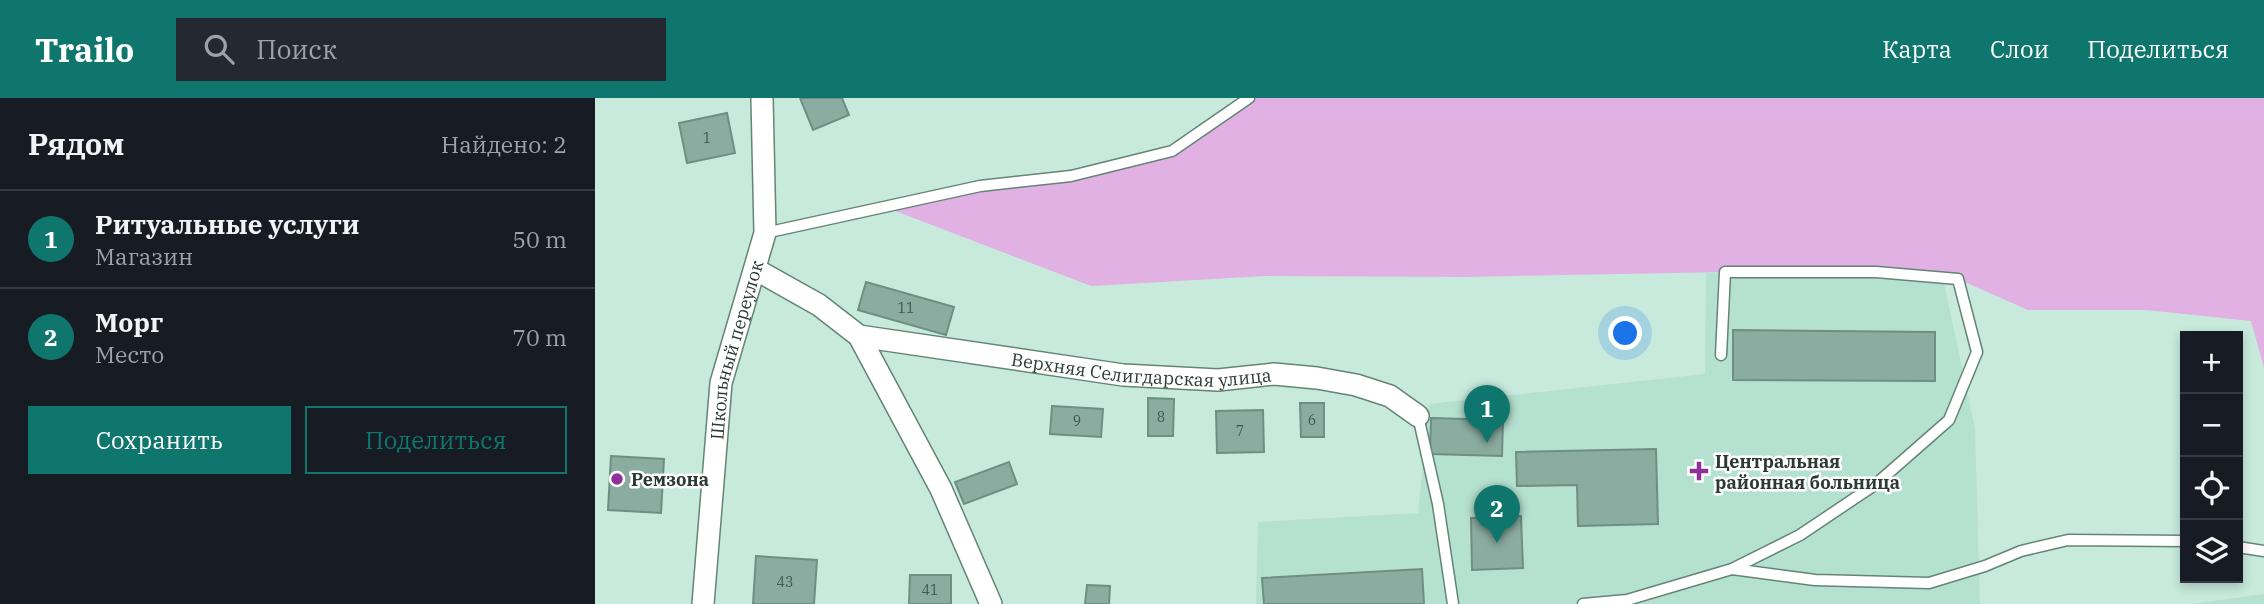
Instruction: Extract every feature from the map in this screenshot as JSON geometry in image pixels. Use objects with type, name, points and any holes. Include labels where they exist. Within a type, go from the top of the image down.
[{"type":"street","name":"Школьный переулок","points":[[703,604],[721,383],[765,233],[762,98]]},
{"type":"street","points":[[755,269],[819,305],[859,336],[941,489],[991,604]]},
{"type":"street","name":"Верхняя Селигдарская улица","points":[[859,336],[1123,376],[1218,380],[1274,374],[1317,378],[1356,385],[1390,396],[1418,416]]},
{"type":"lane","points":[[765,233],[980,186],[1071,176],[1172,151],[1249,98]]},
{"type":"lane","points":[[1583,604],[1627,600],[1732,569],[1800,535],[1876,484],[1949,420],[1977,352],[1958,279],[1876,272],[1725,272],[1721,355]]},
{"type":"lane","points":[[1418,416],[1438,504],[1454,604]]},
{"type":"lane","points":[[1732,569],[1815,580],[1929,583],[1985,566],[2021,551],[2068,540],[2180,541]]},
{"type":"lane","points":[[2243,548],[2264,551]]},
{"type":"shaded area","points":[[1249,98],[2264,98],[2264,368],[2251,321],[2146,310],[2028,310],[1958,279],[1730,272],[1464,277],[1266,276],[1091,286],[885,207],[1071,176],[1172,151]]},
{"type":"shaded area","name":"Центральная районная больница","points":[[1706,273],[1943,278],[1975,429],[1980,604],[1256,604],[1258,522],[1418,513],[1429,404],[1705,374]]},
{"type":"shaded area","points":[[2264,594],[2264,604],[2191,604]]},
{"type":"building","points":[[800,98],[842,98],[849,115],[813,130]]},
{"type":"building","points":[[727,113],[735,153],[687,163],[679,123]]},
{"type":"building","points":[[866,282],[954,307],[946,335],[858,310]]},
{"type":"building","points":[[1733,330],[1935,332],[1935,381],[1733,380]]},
{"type":"building","points":[[1148,398],[1174,399],[1173,436],[1148,436]]},
{"type":"building","points":[[1300,403],[1324,403],[1324,437],[1301,437]]},
{"type":"building","points":[[1052,406],[1103,409],[1101,437],[1050,434]]},
{"type":"building","points":[[1263,410],[1264,452],[1217,453],[1216,411]]},
{"type":"building","points":[[1431,418],[1503,420],[1502,456],[1430,454]]},
{"type":"building","points":[[1656,449],[1658,524],[1578,526],[1577,485],[1517,486],[1516,452]]},
{"type":"building","points":[[611,456],[664,459],[661,513],[608,510]]},
{"type":"building","points":[[1009,462],[1017,484],[964,504],[955,482]]},
{"type":"building","points":[[1521,516],[1523,568],[1472,570],[1471,518]]},
{"type":"building","points":[[756,556],[817,560],[814,604],[753,604]]},
{"type":"building","points":[[1422,569],[1424,604],[1264,604],[1262,578]]},
{"type":"building","points":[[910,575],[951,575],[951,604],[909,604]]},
{"type":"building","points":[[1087,585],[1110,586],[1109,604],[1085,604]]},
{"type":"place","name":"Ритуальные услуги","points":[[1487,443]]},
{"type":"place","name":"Центральная районная больница","points":[[1699,471]]},
{"type":"place","name":"Ремзона","points":[[617,479]]},
{"type":"place","name":"Морг","points":[[1497,543]]}]
